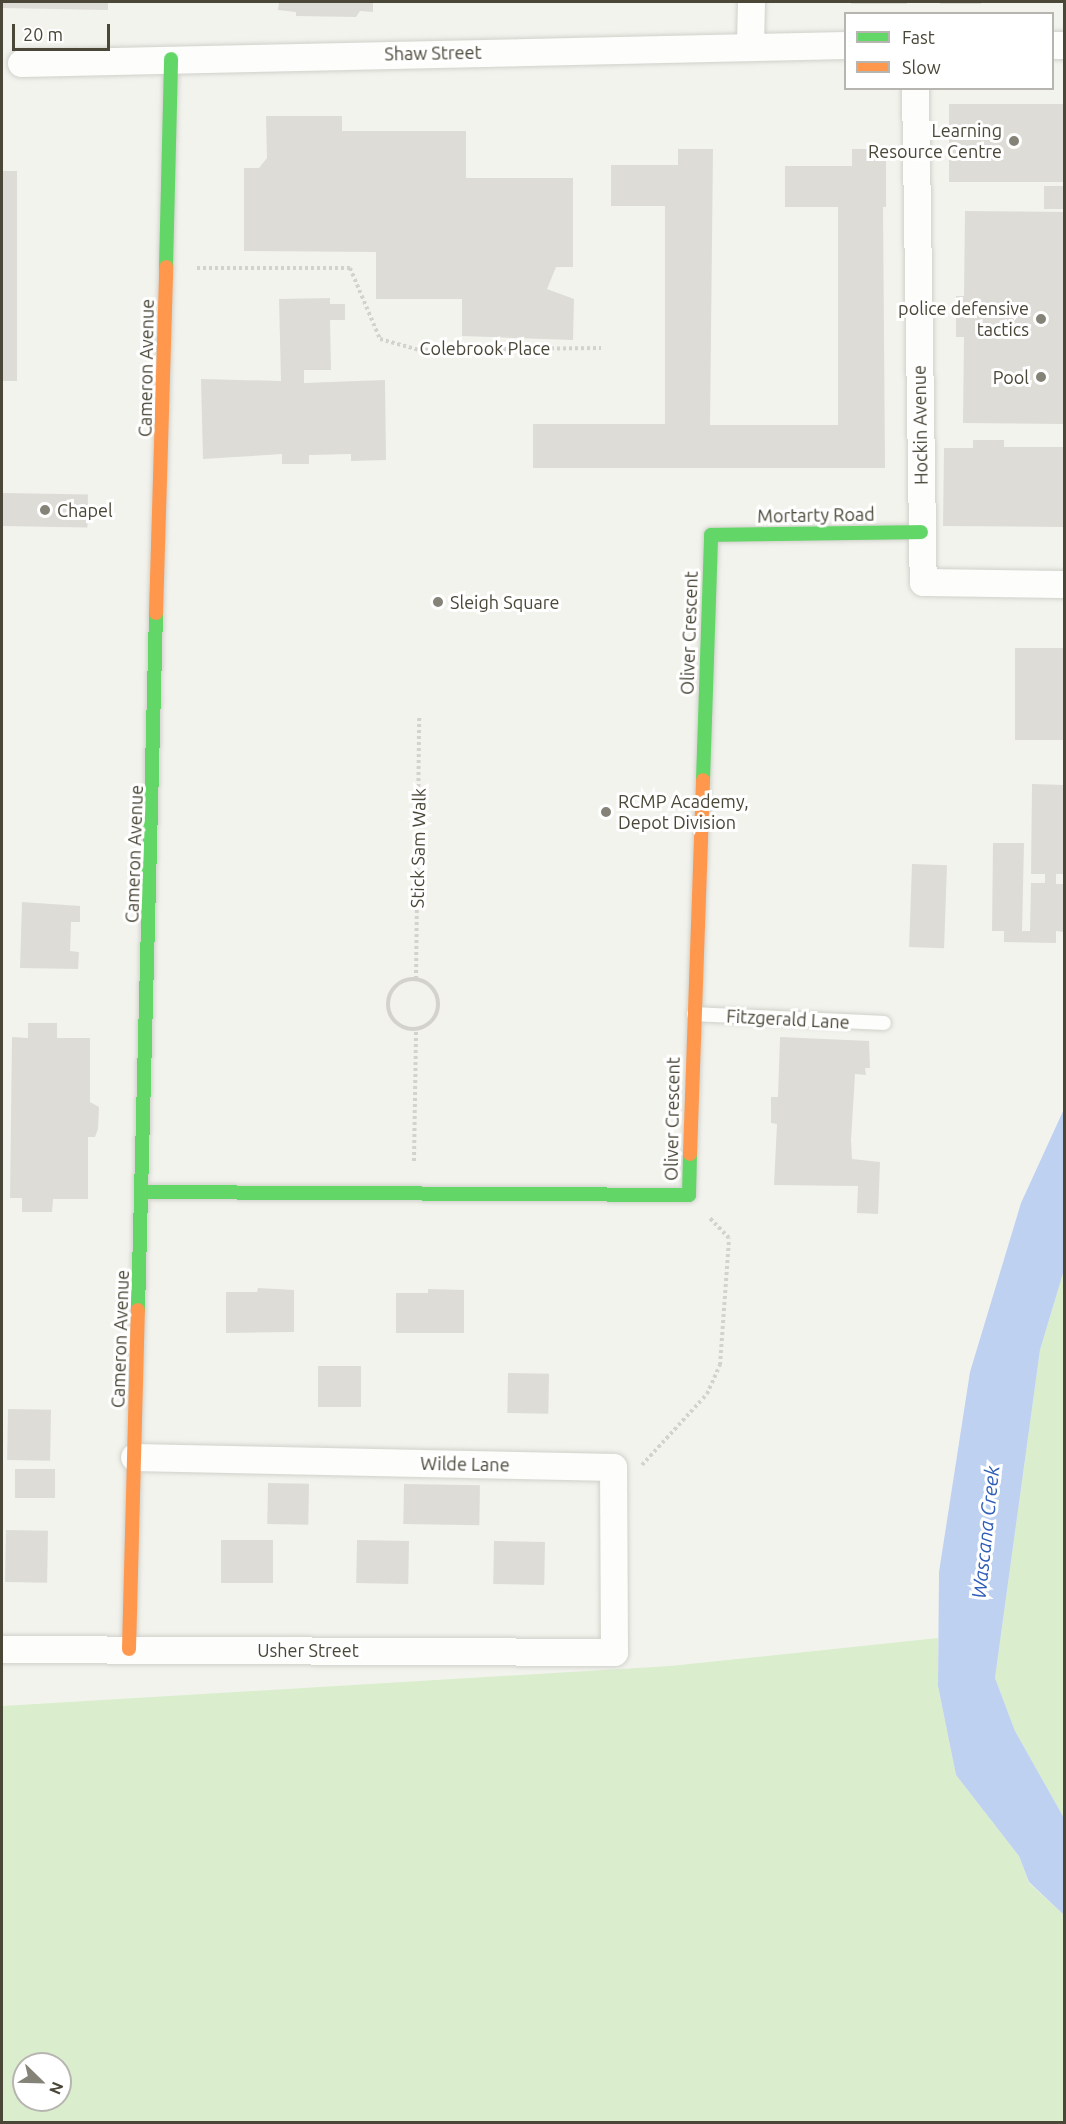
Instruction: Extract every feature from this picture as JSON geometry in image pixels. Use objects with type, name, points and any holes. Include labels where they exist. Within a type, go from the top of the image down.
[{"type":"street","points":[[750,45],[751,2]]},
{"type":"street","name":"Shaw Street","points":[[21,63],[750,45],[844,45]]},
{"type":"street","name":"Cameron Avenue","points":[[129,1649],[143,1192],[171,59]]},
{"type":"street","name":"Hockin Avenue","points":[[915,90],[923,582],[1065,584]]},
{"type":"street","name":"Mortarty Road","points":[[711,535],[921,532]]},
{"type":"street","name":"Oliver Crescent","points":[[143,1192],[689,1195],[693,1014],[711,535]]},
{"type":"street","name":"Wilde Lane","points":[[134,1457],[613,1467]]},
{"type":"street","name":"Usher Street","points":[[2,1649],[614,1652],[613,1467]]},
{"type":"lane","name":"Fitzgerald Lane","points":[[693,1014],[884,1023]]},
{"type":"path","name":"Colebrook Place","points":[[166,268],[350,268],[380,339],[420,350],[601,348]]},
{"type":"path","name":"Stick Sam Walk","points":[[416,979],[419,716]]},
{"type":"path","points":[[416,979],[435,993],[438,1009],[430,1023],[416,1030],[399,1026],[387,1004],[399,982],[416,979]]},
{"type":"path","points":[[414,1194],[416,1030]]},
{"type":"path","points":[[613,1467],[641,1467],[707,1394],[720,1365],[729,1238],[689,1195]]},
{"type":"green space","points":[[1064,1270],[1064,1818],[1015,1731],[995,1678],[1040,1350]]},
{"type":"green space","points":[[938,1638],[938,1686],[956,1775],[1019,1856],[1029,1883],[1064,1915],[1064,2122],[2,2122],[2,1706],[670,1666]]},
{"type":"water","name":"Wascana Creek","points":[[1064,1109],[1064,1270],[1040,1350],[995,1678],[1015,1731],[1064,1818],[1064,1915],[1029,1882],[1019,1856],[956,1775],[938,1686],[939,1572],[970,1372],[1021,1203]]},
{"type":"building","points":[[2,2],[108,2],[108,10],[2,8]]},
{"type":"building","points":[[279,2],[373,2],[373,12],[360,11],[356,17],[296,16],[296,12],[278,10]]},
{"type":"building","points":[[851,2],[907,2],[907,4],[851,4]]},
{"type":"building","points":[[940,2],[981,2],[981,4],[940,4]]},
{"type":"building","points":[[949,104],[1064,104],[1064,182],[949,182]]},
{"type":"building","points":[[266,116],[342,116],[342,131],[466,131],[466,178],[573,178],[573,267],[556,267],[547,289],[574,299],[573,340],[462,336],[462,299],[376,299],[376,252],[244,251],[244,168],[259,168],[267,158]]},
{"type":"building","points":[[678,149],[713,149],[710,425],[838,425],[838,207],[785,207],[785,166],[852,166],[852,149],[886,149],[886,207],[883,207],[885,468],[533,468],[533,424],[665,424],[665,206],[611,206],[611,165],[678,165]]},
{"type":"building","points":[[2,171],[17,171],[17,381],[2,381]]},
{"type":"building","points":[[1044,186],[1064,186],[1064,209],[1044,209]]},
{"type":"building","points":[[965,211],[1064,212],[1064,424],[963,423],[964,337],[956,337],[956,296],[964,296]]},
{"type":"building","points":[[330,298],[330,304],[345,304],[345,320],[330,320],[331,370],[304,370],[304,383],[385,380],[386,460],[351,461],[351,454],[309,455],[309,464],[282,464],[282,454],[203,459],[201,379],[281,381],[279,299]]},
{"type":"building","points":[[973,440],[1004,440],[1004,447],[1064,447],[1064,527],[943,526],[944,448],[973,448]]},
{"type":"building","name":"Chapel","points":[[2,493],[88,495],[87,527],[2,526]]},
{"type":"building","points":[[1015,648],[1064,648],[1064,740],[1015,740]]},
{"type":"building","points":[[1032,784],[1064,785],[1064,874],[1056,874],[1056,884],[1064,884],[1064,932],[1056,931],[1056,943],[1004,942],[1004,931],[992,931],[993,843],[1024,843],[1022,931],[1030,931],[1031,883],[1045,883],[1045,874],[1031,874]]},
{"type":"building","points":[[912,864],[947,865],[944,948],[909,947]]},
{"type":"building","points":[[22,902],[80,906],[80,922],[71,922],[70,951],[79,952],[78,969],[20,968]]},
{"type":"building","points":[[28,1023],[57,1023],[57,1038],[90,1038],[90,1102],[99,1107],[98,1129],[95,1137],[88,1137],[88,1199],[53,1199],[52,1212],[22,1212],[22,1198],[10,1198],[12,1037],[28,1038]]},
{"type":"building","points":[[780,1037],[869,1041],[870,1068],[865,1068],[866,1075],[855,1074],[851,1140],[852,1159],[880,1162],[878,1214],[857,1213],[858,1186],[774,1185],[777,1124],[771,1123],[771,1097],[778,1097]]},
{"type":"building","points":[[258,1288],[294,1290],[294,1332],[226,1333],[226,1292],[257,1292]]},
{"type":"building","points":[[428,1289],[464,1290],[464,1333],[396,1333],[396,1293],[428,1293]]},
{"type":"building","points":[[318,1366],[361,1366],[361,1407],[318,1407]]},
{"type":"building","points":[[508,1373],[549,1374],[548,1414],[507,1413]]},
{"type":"building","points":[[8,1409],[51,1410],[50,1461],[7,1460]]},
{"type":"building","points":[[15,1469],[55,1469],[55,1498],[15,1498]]},
{"type":"building","points":[[268,1483],[309,1484],[308,1525],[267,1524]]},
{"type":"building","points":[[404,1484],[480,1485],[479,1525],[403,1524]]},
{"type":"building","points":[[6,1530],[48,1531],[47,1583],[5,1582]]},
{"type":"building","points":[[221,1540],[273,1540],[273,1583],[221,1583]]},
{"type":"building","points":[[357,1540],[409,1541],[408,1584],[356,1583]]},
{"type":"building","points":[[494,1541],[545,1542],[544,1585],[493,1584]]},
{"type":"traffic: fast","points":[[166,267],[171,59]]},
{"type":"traffic: fast","points":[[703,780],[711,535],[921,532]]},
{"type":"traffic: fast","points":[[138,1310],[156,613]]},
{"type":"traffic: fast","points":[[143,1192],[689,1195],[690,1154]]},
{"type":"traffic: slow","points":[[156,613],[166,267]]},
{"type":"traffic: slow","points":[[690,1154],[703,780]]},
{"type":"traffic: slow","points":[[129,1649],[138,1310]]},
{"type":"place","name":"Learning Resource Centre","points":[[1014,141]]},
{"type":"place","name":"police defensive tactics","points":[[1041,319]]},
{"type":"place","name":"Pool","points":[[1041,377]]},
{"type":"place","name":"Chapel","points":[[45,510]]},
{"type":"place","name":"Sleigh Square","points":[[438,602]]},
{"type":"place","name":"RCMP Academy, Depot Division","points":[[606,812]]}]
